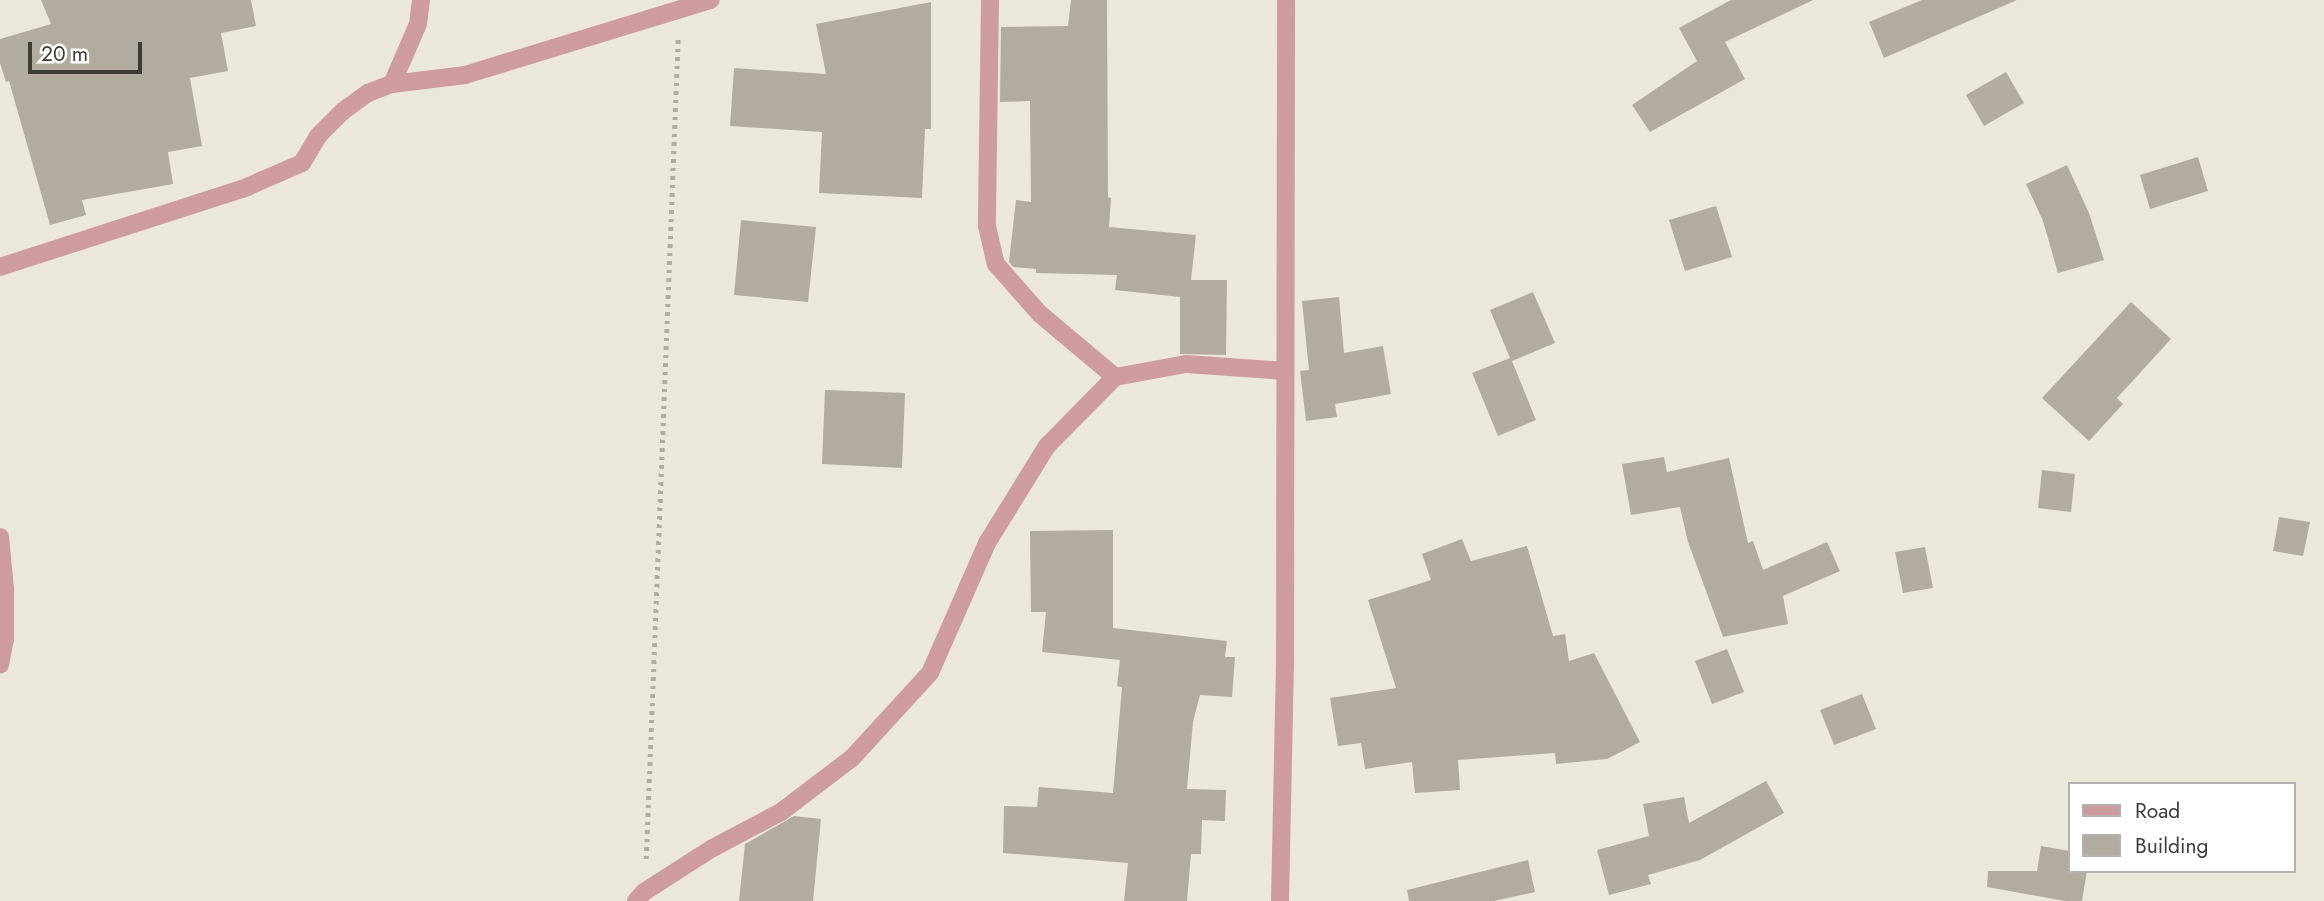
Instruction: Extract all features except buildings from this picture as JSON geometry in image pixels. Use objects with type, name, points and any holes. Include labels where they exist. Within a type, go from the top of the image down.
[{"type":"street","points":[[392,84],[418,24],[421,0]]},
{"type":"street","points":[[0,267],[247,187],[302,163],[318,136],[343,111],[368,93],[392,84],[465,75],[679,12],[711,0]]},
{"type":"street","points":[[990,0],[987,226],[996,264],[1040,314],[1115,377]]},
{"type":"street","points":[[1280,901],[1285,658],[1286,0]]},
{"type":"street","points":[[641,898],[711,849],[780,812],[852,758],[930,673],[988,543],[1047,446],[1115,377],[1186,364],[1285,371]]},
{"type":"street","points":[[0,537],[5,589],[5,639],[0,665]]},
{"type":"path","points":[[641,898],[679,12]]}]
